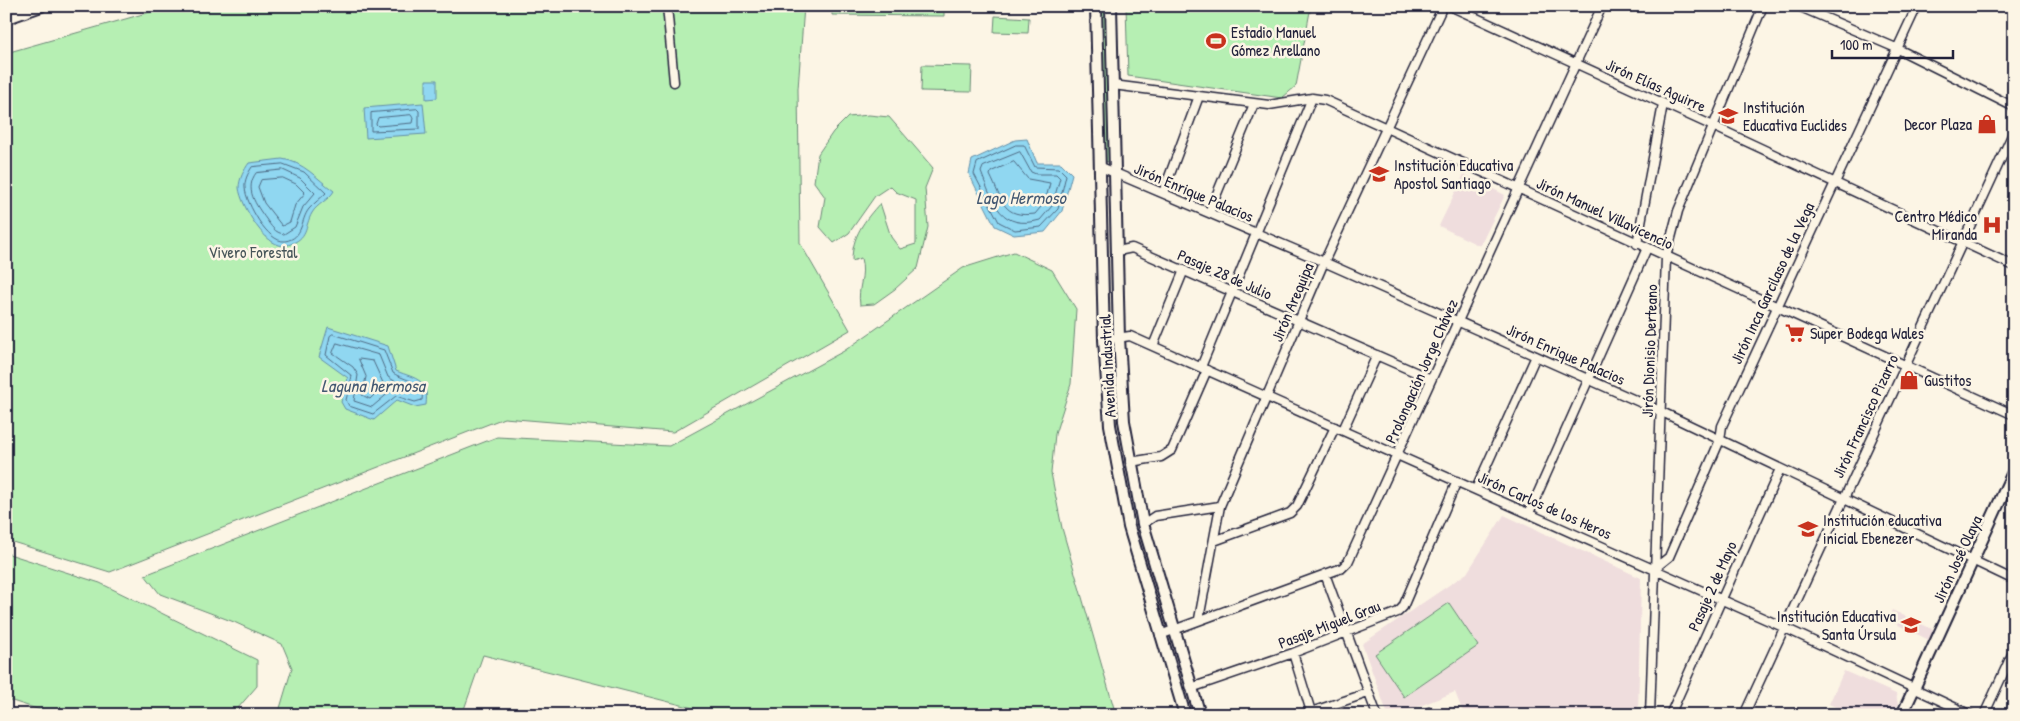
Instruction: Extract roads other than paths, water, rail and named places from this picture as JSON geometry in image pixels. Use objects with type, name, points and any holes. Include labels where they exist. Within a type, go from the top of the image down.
[{"type":"highway","points":[[6,18],[40,6]]},
{"type":"main road","name":"Avenida Industrial","points":[[1096,6],[1104,340],[1110,425],[1117,471],[1129,527],[1185,715]]},
{"type":"main road","name":"Avenida Industrial","points":[[1111,6],[1118,250],[1118,338],[1124,421],[1130,462],[1143,524],[1200,715]]},
{"type":"main road","name":"Jirón José Olaya","points":[[1902,715],[2014,470]]},
{"type":"street","points":[[667,6],[674,82]]},
{"type":"street","name":"Jirón Arequipa","points":[[1198,619],[1220,506],[1324,262],[1443,6]]},
{"type":"street","name":"Jirón Elías Aguirre","points":[[1450,6],[1834,181],[2014,266]]},
{"type":"street","name":"Prolongación Jorge Chávez","points":[[1160,635],[1198,619],[1342,568],[1348,562],[1602,6]]},
{"type":"street","name":"Jirón Dionisio Derteano","points":[[1650,715],[1666,257],[1678,211],[1763,6]]},
{"type":"street","points":[[1798,6],[1896,48],[2014,107]]},
{"type":"street","name":"Jirón Inca Garcilaso de la Vega","points":[[1654,569],[1669,557],[1720,440],[1722,426],[1776,306],[1917,6]]},
{"type":"street","name":"Jirón Manuel Villavicencio","points":[[1113,85],[1254,104],[1286,104],[1312,98],[1325,100],[2014,415]]},
{"type":"street","points":[[1163,193],[1199,96]]},
{"type":"street","points":[[1130,462],[1161,457],[1172,450],[1232,293],[1312,98]]},
{"type":"street","points":[[1209,213],[1254,104]]},
{"type":"street","points":[[1637,244],[1663,104]]},
{"type":"street","name":"Jirón Francisco Pizarro","points":[[1744,715],[1842,498],[2014,131]]},
{"type":"street","name":"Jirón Enrique Palacios","points":[[1101,167],[1324,262],[1662,412],[2014,580]]},
{"type":"street","name":"Pasaje 28 de Julio","points":[[1118,250],[1132,248],[1431,379]]},
{"type":"street","points":[[1530,513],[1647,248]]},
{"type":"street","points":[[1153,346],[1184,270]]},
{"type":"street","name":"Jirón Carlos de los Heros","points":[[1104,340],[1130,336],[1204,368],[1783,627],[1971,715]]},
{"type":"street","points":[[1214,541],[1290,513],[1298,506],[1377,355]]},
{"type":"street","points":[[1476,489],[1536,356]]},
{"type":"street","name":"Pasaje 2 de Mayo","points":[[1670,715],[1720,599],[1780,469]]},
{"type":"street","name":"Pasaje Miguel Grau","points":[[1191,688],[1348,633],[1398,612],[1403,607],[1457,481]]},
{"type":"street","points":[[1143,524],[1155,516],[1220,506]]},
{"type":"street","points":[[1325,574],[1377,715]]},
{"type":"street","points":[[1984,715],[2014,650]]},
{"type":"street","points":[[1293,653],[1312,713]]},
{"type":"street","points":[[1302,715],[1368,693]]},
{"type":"street","points":[[1422,715],[1428,712],[1437,715]]},
{"type":"water","points":[[426,80],[437,80],[437,98],[426,99]]},
{"type":"water","points":[[423,103],[426,134],[366,138],[364,108]]},
{"type":"water","name":"Lago Hermoso","points":[[1027,139],[1037,163],[1061,163],[1072,174],[1062,211],[1045,232],[1014,235],[995,226],[969,174],[972,160],[1015,140]]},
{"type":"water","points":[[282,159],[304,167],[334,191],[314,210],[303,235],[288,245],[280,245],[272,241],[256,226],[239,188],[242,175],[249,163]]},
{"type":"water","name":"Laguna hermosa","points":[[328,327],[388,346],[396,371],[416,378],[423,385],[426,390],[426,405],[415,407],[397,400],[374,420],[345,409],[341,402],[348,378],[319,357]]},
{"type":"place","name":"Estadio Manuel Gómez Arellano","points":[[1216,41]]},
{"type":"place","name":"Institución Educativa Euclides","points":[[1728,116]]},
{"type":"place","name":"Decor Plaza","points":[[1987,124]]},
{"type":"place","name":"Institución Educativa Apostol Santiago","points":[[1379,174]]},
{"type":"place","name":"Centro Médico Miranda","points":[[1992,225]]},
{"type":"place","name":"Super Bodega Wales","points":[[1795,333]]},
{"type":"place","name":"Gustitos","points":[[1909,380]]},
{"type":"place","name":"Institución educativa inicial Ebenezer","points":[[1808,529]]},
{"type":"place","name":"Institución Educativa Santa Úrsula","points":[[1911,625]]},
{"type":"park label","name":"Vivero Forestal","points":[[253,252]]}]
